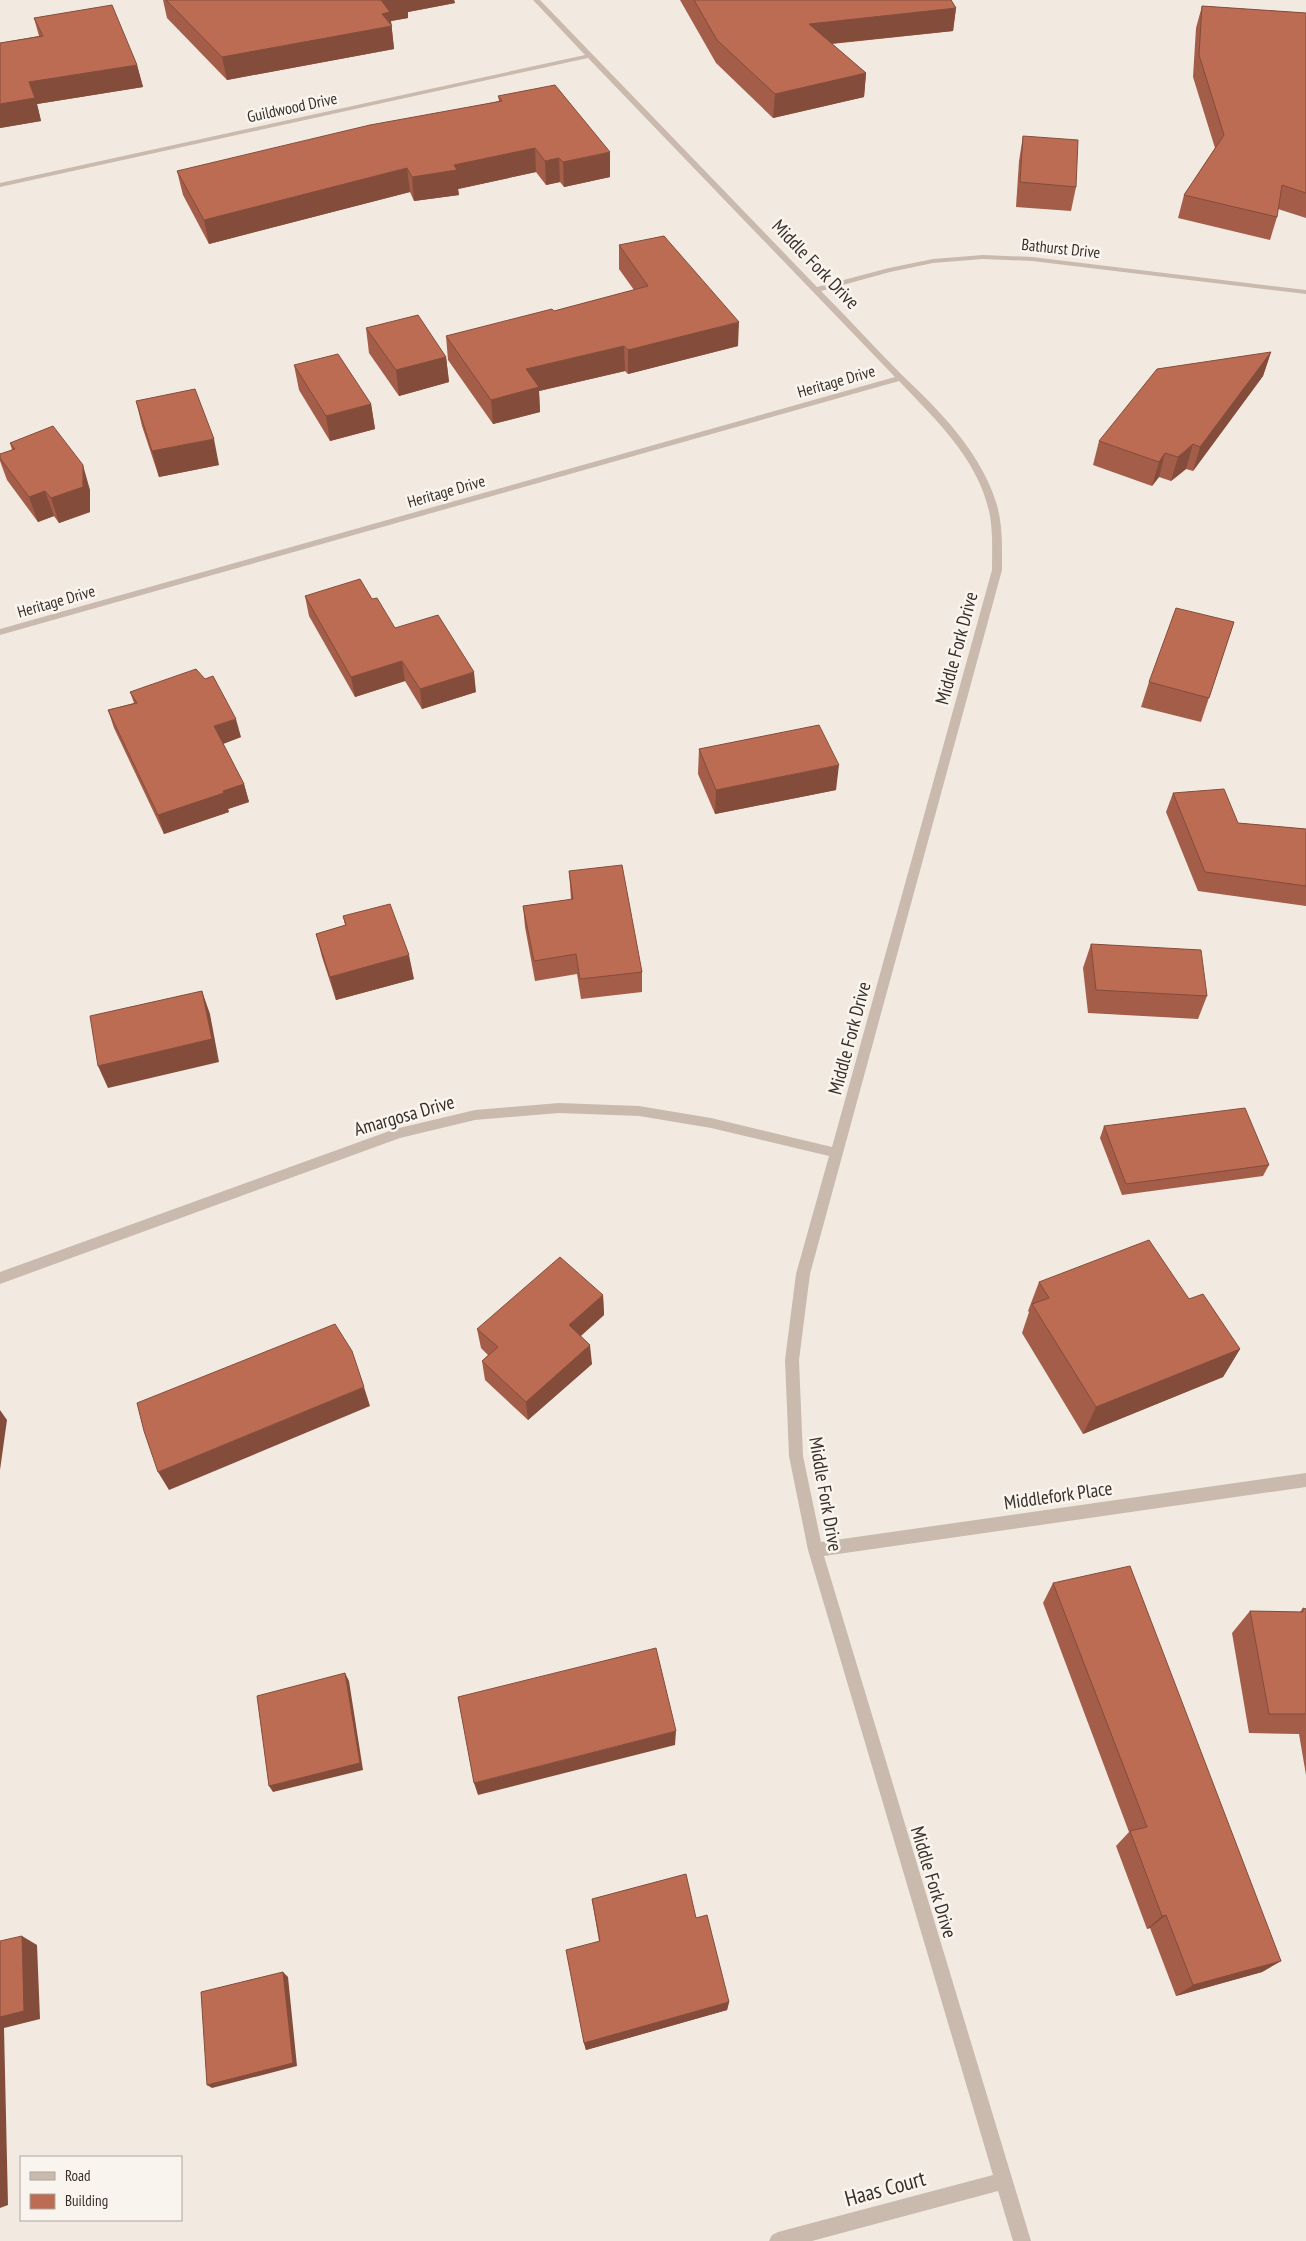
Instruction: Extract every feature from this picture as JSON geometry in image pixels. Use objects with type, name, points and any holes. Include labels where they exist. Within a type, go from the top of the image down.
[{"type":"street","name":"Middle Fork Drive","points":[[536,0],[942,421],[968,454],[987,489],[997,530],[997,570],[803,1274],[792,1360],[796,1456],[815,1550],[1022,2241]]},
{"type":"street","name":"Guildwood Drive","points":[[0,185],[590,56]]},
{"type":"street","name":"Bathurst Drive","points":[[815,290],[890,270],[934,262],[982,257],[1032,259],[1306,292]]},
{"type":"street","name":"Heritage Drive","points":[[0,632],[901,378]]},
{"type":"street","name":"Amargosa Drive","points":[[0,1278],[399,1133],[475,1115],[559,1108],[639,1111],[711,1124],[837,1153]]},
{"type":"street","name":"Middlefork Place","points":[[815,1550],[1306,1480]]},
{"type":"street","name":"Haas Court","points":[[778,2241],[1004,2180]]},
{"type":"building","points":[[166,0],[381,0],[390,12],[382,14],[392,26],[222,57]]},
{"type":"building","points":[[694,0],[951,0],[956,8],[809,24],[866,73],[775,94],[717,40]]},
{"type":"building","points":[[112,5],[137,65],[29,82],[35,98],[0,104],[0,43],[43,36],[34,18]]},
{"type":"building","points":[[1202,6],[1306,13],[1306,193],[1282,185],[1277,217],[1184,195],[1224,135],[1199,55]]},
{"type":"building","points":[[555,85],[610,152],[563,162],[559,158],[545,161],[535,148],[454,165],[457,170],[412,177],[407,168],[204,220],[177,171],[370,125],[502,101],[498,96]]},
{"type":"building","points":[[1023,136],[1078,140],[1076,187],[1020,182]]},
{"type":"building","points":[[664,236],[739,322],[628,350],[624,346],[526,369],[539,387],[491,400],[446,336],[552,309],[554,311],[648,286],[619,245]]},
{"type":"building","points":[[418,315],[446,357],[396,370],[366,328]]},
{"type":"building","points":[[1271,352],[1200,447],[1193,444],[1178,457],[1165,453],[1159,462],[1099,441],[1157,369]]},
{"type":"building","points":[[338,354],[371,404],[326,416],[294,365]]},
{"type":"building","points":[[195,389],[214,439],[152,451],[136,401]]},
{"type":"building","points":[[53,426],[83,465],[83,487],[51,498],[45,491],[29,497],[0,458],[0,454],[15,449],[10,443]]},
{"type":"building","points":[[360,579],[372,599],[377,598],[395,628],[438,615],[474,672],[420,689],[402,661],[351,677],[305,596]]},
{"type":"building","points":[[1176,608],[1234,622],[1209,698],[1149,682]]},
{"type":"building","points":[[196,669],[205,679],[213,676],[236,719],[214,726],[244,784],[223,791],[224,793],[158,815],[108,710],[137,703],[130,692]]},
{"type":"building","points":[[819,725],[839,765],[716,790],[699,749]]},
{"type":"building","points":[[1224,789],[1238,823],[1306,829],[1306,886],[1205,872],[1173,793]]},
{"type":"building","points":[[622,865],[642,972],[580,979],[576,954],[534,961],[523,906],[573,899],[569,871]]},
{"type":"building","points":[[390,904],[409,955],[330,977],[316,934],[346,925],[343,916]]},
{"type":"building","points":[[1091,944],[1201,950],[1207,996],[1096,990]]},
{"type":"building","points":[[202,991],[212,1039],[98,1066],[90,1016]]},
{"type":"building","points":[[1245,1108],[1269,1165],[1126,1184],[1104,1126]]},
{"type":"building","points":[[1149,1240],[1189,1299],[1203,1294],[1240,1349],[1096,1407],[1032,1304],[1049,1298],[1039,1282]]},
{"type":"building","points":[[560,1257],[603,1295],[569,1325],[590,1345],[526,1402],[482,1361],[498,1347],[477,1329]]},
{"type":"building","points":[[335,1324],[352,1351],[364,1387],[158,1472],[137,1403]]},
{"type":"building","points":[[1130,1566],[1281,1961],[1193,1985],[1166,1915],[1162,1916],[1130,1831],[1147,1827],[1053,1583]]},
{"type":"building","points":[[1303,1608],[1306,1609],[1306,1714],[1269,1714],[1250,1611],[1303,1612]]},
{"type":"building","points":[[656,1648],[676,1731],[474,1783],[458,1697]]},
{"type":"building","points":[[345,1673],[360,1763],[269,1786],[257,1696]]},
{"type":"building","points":[[686,1874],[696,1918],[707,1915],[729,2002],[584,2043],[566,1950],[600,1941],[592,1899]]},
{"type":"building","points":[[22,1936],[24,2011],[0,2017],[0,1941]]},
{"type":"building","points":[[283,1972],[293,2063],[207,2085],[201,1992]]}]
